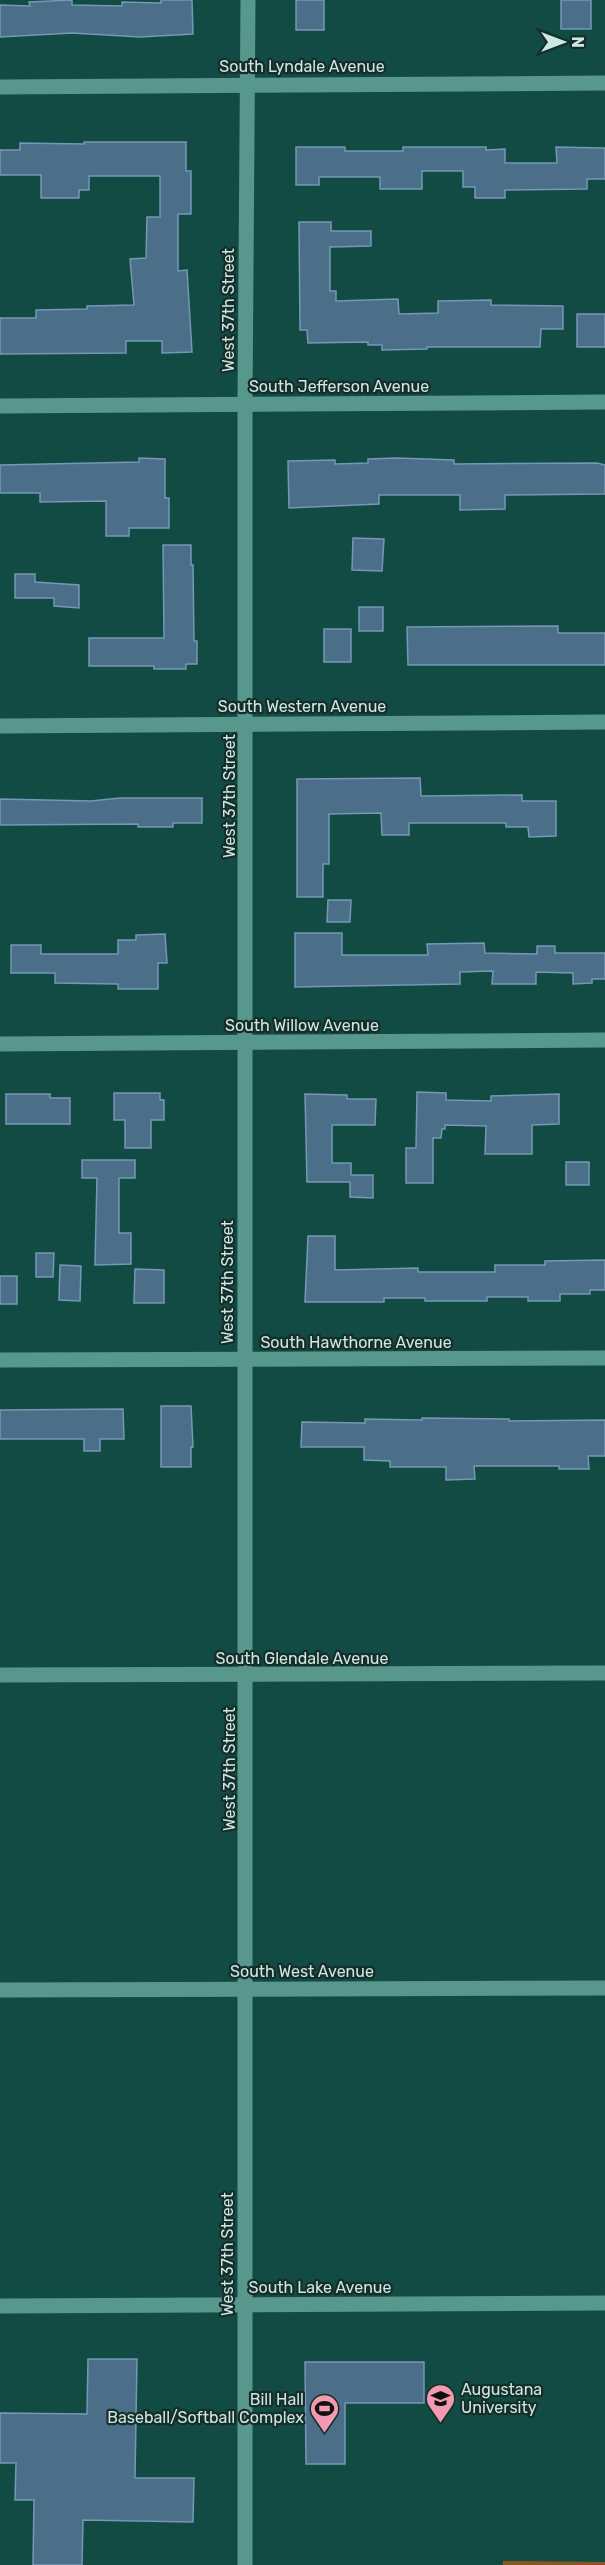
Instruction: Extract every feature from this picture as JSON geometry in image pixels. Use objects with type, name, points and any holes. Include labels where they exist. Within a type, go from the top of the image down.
[{"type":"street","name":"West 37th Street","points":[[245,2565],[247,724],[245,403],[248,0]]},
{"type":"street","name":"South Lyndale Avenue","points":[[0,87],[605,83]]},
{"type":"street","name":"South Jefferson Avenue","points":[[0,406],[605,402]]},
{"type":"street","name":"South Western Avenue","points":[[0,726],[605,722]]},
{"type":"street","name":"South Willow Avenue","points":[[0,1044],[605,1040]]},
{"type":"street","name":"South Hawthorne Avenue","points":[[0,1360],[605,1358]]},
{"type":"street","name":"South Glendale Avenue","points":[[0,1675],[246,1676],[605,1673]]},
{"type":"street","name":"South West Avenue","points":[[0,1990],[605,1988]]},
{"type":"street","name":"South Lake Avenue","points":[[0,2306],[605,2303]]},
{"type":"shaded area","points":[[503,2561],[605,2562],[605,2565],[503,2565]]},
{"type":"building","points":[[72,0],[72,5],[122,6],[122,2],[161,3],[161,0],[192,0],[193,34],[140,37],[72,33],[0,37],[0,5],[30,6],[29,2]]},
{"type":"building","points":[[296,0],[324,0],[324,30],[296,30]]},
{"type":"building","points":[[561,0],[591,0],[591,29],[561,29]]},
{"type":"building","points":[[84,142],[186,142],[186,171],[191,171],[191,214],[178,214],[178,271],[187,270],[192,352],[162,353],[162,341],[126,341],[126,353],[0,354],[0,318],[36,318],[36,310],[134,305],[130,259],[146,258],[147,217],[160,217],[160,176],[89,176],[89,190],[79,190],[79,198],[41,198],[41,175],[0,175],[0,150],[20,150],[20,143],[84,144]]},
{"type":"building","points":[[296,147],[345,147],[345,151],[403,151],[403,147],[486,147],[486,150],[505,149],[505,163],[557,163],[556,147],[605,148],[605,179],[587,179],[587,189],[505,190],[505,198],[475,198],[475,187],[463,187],[463,171],[422,171],[422,189],[380,189],[380,177],[319,177],[319,185],[296,185]]},
{"type":"building","points":[[299,222],[331,222],[331,231],[371,231],[371,246],[330,247],[330,291],[336,291],[336,301],[398,299],[399,314],[438,313],[438,301],[491,300],[491,305],[563,306],[563,329],[541,329],[540,347],[427,347],[427,349],[382,350],[382,345],[368,345],[368,342],[308,343],[307,330],[300,330]]},
{"type":"building","points":[[577,314],[605,314],[605,347],[577,347]]},
{"type":"building","points":[[139,458],[165,459],[165,498],[169,498],[169,528],[129,528],[129,536],[106,536],[106,501],[40,502],[40,493],[0,493],[0,465],[139,462]]},
{"type":"building","points":[[368,459],[454,460],[454,464],[597,463],[605,465],[605,494],[505,495],[505,509],[460,510],[460,495],[379,495],[379,504],[289,508],[288,461],[335,460],[335,464],[368,463]]},
{"type":"building","points":[[353,538],[384,539],[382,571],[352,570]]},
{"type":"building","points":[[163,545],[191,545],[194,641],[197,641],[197,664],[186,664],[186,669],[154,669],[154,666],[89,666],[89,638],[164,638]]},
{"type":"building","points":[[15,574],[35,574],[35,582],[79,585],[79,608],[54,606],[54,598],[15,598]]},
{"type":"building","points":[[359,607],[383,607],[383,631],[359,631]]},
{"type":"building","points":[[558,626],[558,633],[605,633],[605,665],[408,665],[407,627]]},
{"type":"building","points":[[324,629],[351,629],[351,662],[324,662]]},
{"type":"building","points":[[420,778],[421,796],[522,795],[522,801],[556,801],[556,836],[529,837],[528,827],[506,827],[506,823],[409,823],[409,835],[382,835],[381,813],[329,814],[329,864],[323,864],[323,897],[297,897],[297,779]]},
{"type":"building","points":[[120,798],[202,798],[202,823],[173,823],[173,827],[138,827],[138,824],[0,825],[0,799],[91,801]]},
{"type":"building","points":[[328,900],[351,900],[350,922],[327,922]]},
{"type":"building","points":[[295,933],[342,933],[342,955],[428,955],[427,944],[484,943],[485,953],[537,954],[537,946],[555,946],[555,953],[605,953],[605,979],[592,979],[592,983],[573,984],[573,973],[536,972],[536,984],[492,984],[493,971],[460,972],[460,984],[295,987]]},
{"type":"building","points":[[165,934],[167,963],[158,963],[158,989],[118,989],[118,984],[55,983],[55,973],[11,973],[11,945],[41,945],[41,954],[118,954],[118,940],[136,940],[136,935]]},
{"type":"building","points":[[417,1092],[446,1093],[446,1100],[491,1101],[491,1096],[559,1094],[559,1124],[532,1125],[532,1154],[485,1154],[486,1126],[445,1125],[441,1138],[433,1138],[433,1183],[406,1183],[406,1148],[416,1148]]},
{"type":"building","points":[[114,1093],[160,1093],[160,1100],[164,1100],[164,1120],[151,1120],[151,1148],[125,1148],[125,1120],[114,1120]]},
{"type":"building","points":[[6,1094],[50,1094],[50,1098],[70,1098],[70,1124],[6,1124]]},
{"type":"building","points":[[305,1094],[347,1095],[347,1099],[376,1099],[375,1125],[332,1125],[332,1163],[351,1163],[351,1175],[373,1175],[373,1198],[350,1197],[350,1182],[307,1182]]},
{"type":"building","points":[[82,1160],[135,1160],[135,1178],[119,1178],[119,1233],[131,1233],[131,1264],[95,1265],[97,1178],[82,1178]]},
{"type":"building","points":[[566,1162],[589,1162],[589,1185],[566,1185]]},
{"type":"building","points":[[308,1236],[335,1236],[335,1270],[418,1268],[418,1272],[495,1272],[495,1265],[545,1265],[545,1261],[605,1260],[605,1290],[590,1290],[590,1294],[560,1294],[560,1301],[528,1301],[528,1297],[487,1297],[487,1301],[425,1301],[425,1298],[384,1298],[384,1302],[305,1302]]},
{"type":"building","points":[[36,1253],[54,1253],[53,1277],[36,1277]]},
{"type":"building","points":[[60,1265],[81,1266],[80,1301],[59,1300]]},
{"type":"building","points":[[135,1269],[164,1270],[164,1303],[134,1303]]},
{"type":"building","points":[[0,1276],[17,1276],[17,1304],[0,1304]]},
{"type":"building","points":[[161,1406],[191,1406],[193,1447],[191,1447],[191,1467],[161,1467]]},
{"type":"building","points":[[123,1409],[124,1439],[100,1439],[100,1451],[84,1451],[84,1439],[0,1439],[0,1410]]},
{"type":"building","points":[[422,1418],[509,1419],[509,1421],[605,1420],[605,1456],[588,1456],[589,1469],[559,1469],[559,1466],[474,1466],[475,1479],[446,1480],[446,1467],[390,1467],[390,1461],[364,1460],[364,1447],[301,1447],[302,1422],[365,1423],[365,1419],[422,1420]]},
{"type":"building","points":[[88,2359],[137,2359],[135,2478],[194,2478],[193,2522],[83,2520],[82,2565],[33,2565],[34,2500],[15,2500],[16,2463],[0,2463],[0,2413],[87,2414]]},
{"type":"building","name":"Bill Hall Baseball/Softball Complex","points":[[305,2362],[424,2362],[424,2403],[345,2403],[345,2464],[306,2464]]},
{"type":"place","name":"Augustana University","points":[[440,2424]]},
{"type":"place","name":"Bill Hall Baseball/Softball Complex","points":[[325,2434]]}]
